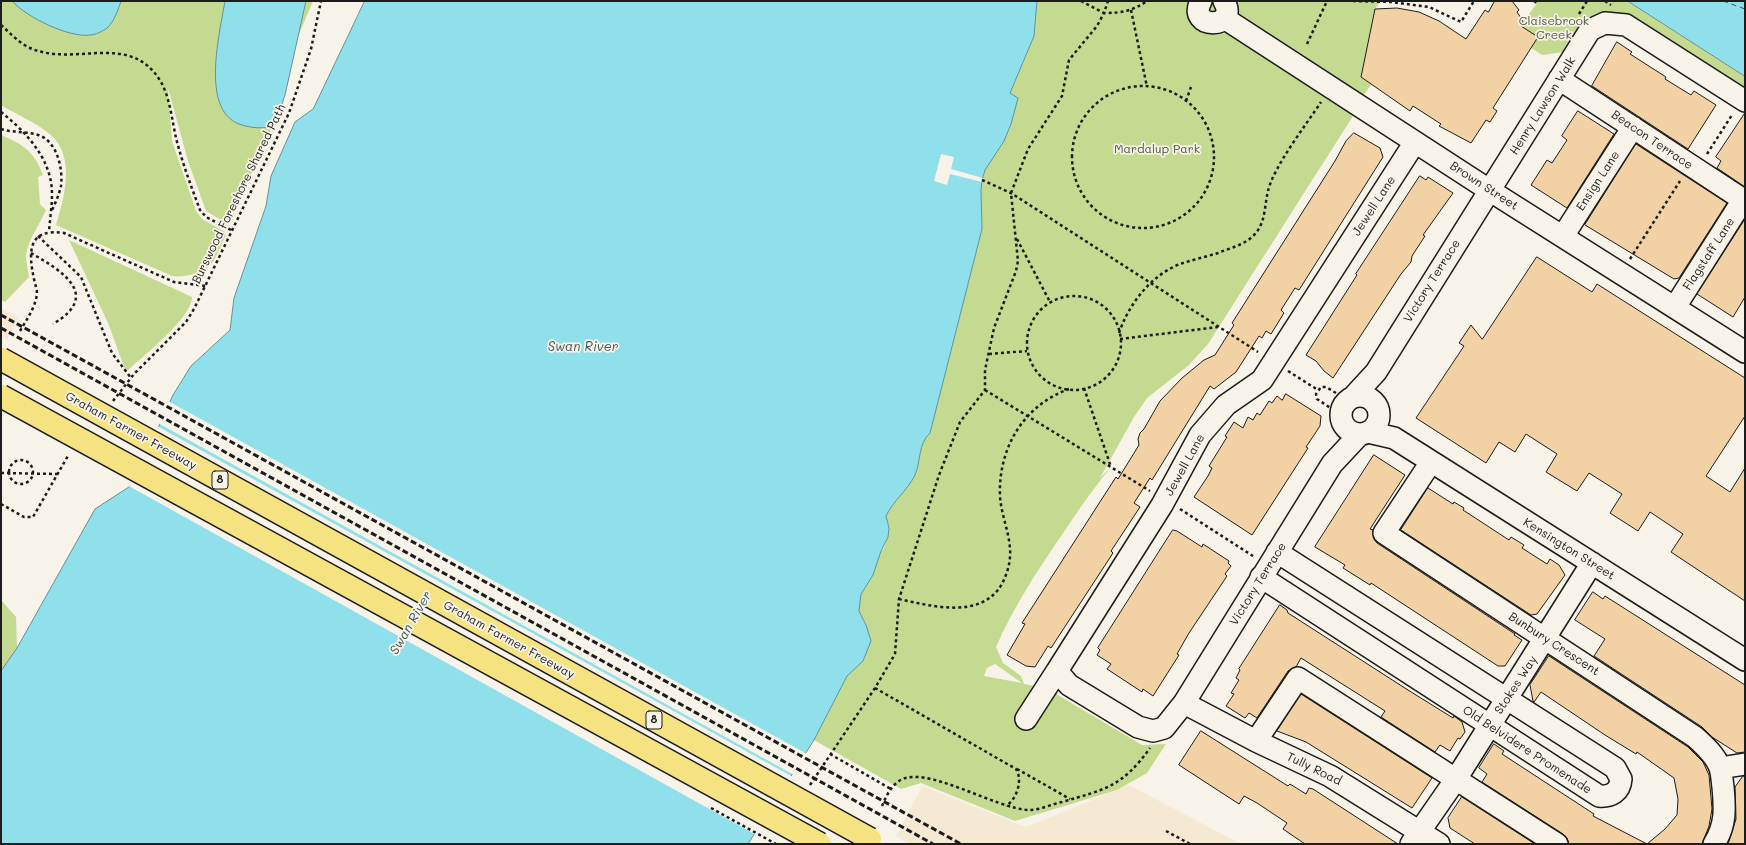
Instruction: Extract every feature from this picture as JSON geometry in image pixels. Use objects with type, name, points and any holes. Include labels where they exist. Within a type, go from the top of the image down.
[{"type":"highway","name":"Graham Farmer Freeway","points":[[1,359],[870,839]]},
{"type":"highway","name":"8","points":[[1,396],[820,844]]},
{"type":"street","name":"Brown Street","points":[[1201,1],[1199,13],[1205,21],[1210,23],[1218,23],[1224,9],[1415,142],[1745,352]]},
{"type":"street","name":"Henry Lawson Walk","points":[[1489,190],[1590,30],[1605,22],[1626,25],[1744,100]]},
{"type":"street","name":"Beacon Terrace","points":[[1559,79],[1634,127],[1744,201]]},
{"type":"street","name":"Ensign Lane","points":[[1563,236],[1634,127]]},
{"type":"street","name":"Jewell Lane","points":[[1026,719],[1165,500],[1200,435],[1226,405],[1262,380],[1415,142]]},
{"type":"street","name":"Victory Terrace","points":[[1184,703],[1332,464],[1359,417],[1376,372],[1489,190]]},
{"type":"street","name":"Flagstaff Lane","points":[[1675,307],[1744,201]]},
{"type":"street","name":"Kensington Street","points":[[1359,417],[1745,660]]},
{"type":"street","name":"Bunbury Crescent","points":[[1431,462],[1384,533],[1695,737],[1705,747],[1720,768],[1725,804],[1724,819],[1721,832],[1714,844]]},
{"type":"street","name":"Old Belvidere Promenade","points":[[1261,578],[1598,796],[1611,796],[1618,789],[1621,779],[1615,768],[1277,552]]},
{"type":"street","name":"Stokes Way","points":[[1415,838],[1456,779],[1592,563]]},
{"type":"street","points":[[1057,671],[1069,685],[1138,727],[1153,731],[1164,728],[1184,703]]},
{"type":"street","points":[[1256,741],[1298,678],[1557,844]]},
{"type":"street","name":"Tully Road","points":[[1184,703],[1256,741],[1336,779],[1415,838],[1439,844]]},
{"type":"street","points":[[1720,768],[1745,764]]},
{"type":"path","name":"Burswood Foreshore Shared Path","points":[[134,374],[186,322],[206,286],[292,106],[311,49],[321,1]]},
{"type":"path","points":[[1081,1],[1104,13],[1120,13],[1131,10],[1147,1]]},
{"type":"path","points":[[809,786],[875,688],[895,654],[898,599],[939,475],[960,422],[985,390],[985,370],[994,328],[1016,271],[1018,261],[1011,193],[1028,149],[1062,96],[1069,60],[1097,26],[1108,1]]},
{"type":"path","points":[[1307,44],[1327,1]]},
{"type":"path","points":[[1353,1],[1391,2],[1429,7],[1461,22],[1474,1]]},
{"type":"path","points":[[1534,1],[1537,3],[1538,1]]},
{"type":"path","points":[[1131,10],[1147,86]]},
{"type":"path","points":[[1,25],[29,47],[40,51],[66,56],[110,51],[122,53],[135,58],[150,68],[161,82],[165,93],[182,159],[200,210],[206,217],[233,231]]},
{"type":"path","points":[[1147,86],[1168,91],[1186,101],[1196,109],[1208,127],[1212,141],[1214,159],[1212,174],[1208,188],[1198,203],[1188,213],[1172,223],[1156,228],[1144,229],[1126,227],[1111,221],[1100,214],[1088,203],[1078,187],[1073,171],[1073,141],[1082,120],[1100,100],[1112,93],[1126,88],[1147,86]]},
{"type":"path","points":[[1186,101],[1191,87]]},
{"type":"path","points":[[1119,333],[1138,296],[1164,272],[1179,264],[1239,245],[1253,236],[1261,226],[1269,189],[1276,172],[1322,100]]},
{"type":"path","points":[[1622,273],[1693,168],[1744,100]]},
{"type":"path","points":[[1,112],[24,133],[43,159],[49,175],[52,193],[49,231]]},
{"type":"path","points":[[1,129],[42,137],[50,143],[59,162],[61,186],[50,214]]},
{"type":"path","points":[[982,180],[1011,193],[1259,352]]},
{"type":"path","points":[[20,331],[34,307],[37,293],[31,253],[32,245],[38,236],[49,231],[64,233],[174,282],[206,286]]},
{"type":"path","points":[[38,236],[80,277],[112,353],[131,378]]},
{"type":"path","points":[[1016,237],[1050,302]]},
{"type":"path","points":[[31,253],[58,268],[70,280],[76,292],[73,306],[67,316],[53,324]]},
{"type":"path","points":[[1068,296],[1089,299],[1106,309],[1112,316],[1120,339],[1118,358],[1111,371],[1100,381],[1084,388],[1069,389],[1060,387],[1045,380],[1035,369],[1027,351],[1028,331],[1035,317],[1050,302],[1068,296]]},
{"type":"path","points":[[1120,339],[1219,327]]},
{"type":"path","points":[[989,354],[1027,351]]},
{"type":"path","points":[[1291,373],[1318,390]]},
{"type":"path","points":[[1326,386],[1321,387],[1318,390],[1316,394],[1317,399],[1359,417]]},
{"type":"path","points":[[1084,388],[1111,467]]},
{"type":"path","points":[[898,599],[932,607],[948,608],[969,606],[987,600],[998,590],[1009,565],[1010,550],[1000,496],[1004,458],[1008,444],[1018,427],[1044,401],[1069,389]]},
{"type":"path","points":[[985,390],[1145,488]]},
{"type":"path","points":[[22,459],[32,465],[33,474],[30,480],[23,484],[14,482],[9,473],[12,463],[22,459]]},
{"type":"path","points":[[1,473],[57,474]]},
{"type":"path","points":[[1189,515],[1242,549]]},
{"type":"path","points":[[875,688],[1070,799]]},
{"type":"path","points":[[882,806],[891,789],[900,780],[910,777],[930,778],[1006,806],[1030,810],[1070,799],[1110,787],[1126,777],[1142,760],[1164,728]]},
{"type":"path","points":[[830,754],[891,789]]},
{"type":"path","points":[[1006,806],[1013,800],[1019,784],[1018,772],[1016,769]]},
{"type":"path","points":[[1166,831],[1190,844]]},
{"type":"path","points":[[770,844],[774,838]]},
{"type":"shaded area","points":[[1,308],[19,318],[7,340],[1,336]]},
{"type":"shaded area","points":[[1129,785],[1241,844],[910,844],[896,836],[922,786],[1026,827]]},
{"type":"green space","points":[[1,1],[12,1],[17,6],[116,14],[121,1],[225,1],[217,60],[267,127],[273,124],[239,202],[232,204],[224,222],[206,211],[188,161],[168,88],[172,141],[196,211],[202,219],[225,232],[226,235],[216,257],[209,267],[194,274],[172,276],[56,225],[65,191],[66,178],[66,166],[59,144],[45,130],[1,105]]},
{"type":"green space","points":[[306,1],[313,1],[297,39]]},
{"type":"green space","name":"Mardalup Park","points":[[1037,1],[1381,1],[1375,9],[1366,57],[1374,62],[1361,77],[1371,85],[1357,104],[1360,105],[1208,344],[1189,365],[1147,398],[1134,417],[1100,478],[1111,467],[1078,511],[1033,578],[1010,618],[996,647],[1003,663],[1021,676],[1024,684],[1046,688],[1142,745],[1166,744],[1147,773],[1117,790],[1015,821],[921,783],[901,789],[814,740],[847,676],[863,661],[866,625],[859,611],[861,594],[873,575],[881,551],[884,548],[889,528],[886,516],[915,475],[923,442],[930,433],[982,229],[982,180],[985,170],[1004,141],[1011,124],[1018,98],[1010,93],[1034,36]],"holes":[[[995,664],[1022,683],[984,676],[987,668]]]},
{"type":"green space","name":"Claisebrook Creek","points":[[1534,1],[1628,1],[1745,76],[1745,101],[1605,23],[1578,50],[1542,55],[1513,36],[1537,3]]},
{"type":"green space","points":[[1,135],[22,146],[32,154],[36,160],[43,175],[38,177],[40,204],[46,210],[27,249],[26,258],[29,277],[5,302],[1,300]]},
{"type":"green space","points":[[69,240],[192,297],[190,306],[175,326],[126,372],[108,323]]},
{"type":"green space","points":[[1,600],[16,617],[17,648],[1,671]]},
{"type":"water","points":[[12,1],[121,1],[114,19],[107,28],[94,34],[81,35],[60,30],[37,20]]},
{"type":"water","points":[[225,1],[306,1],[279,119],[275,125],[257,128],[239,124],[227,116],[220,103],[216,87],[216,68],[217,50]]},
{"type":"water","name":"Swan River","points":[[365,1],[1037,1],[1034,36],[1010,93],[1018,98],[1011,124],[1004,141],[985,170],[982,180],[982,229],[930,433],[923,442],[915,475],[886,516],[889,528],[888,537],[881,551],[873,575],[861,594],[859,611],[866,625],[871,641],[863,661],[847,676],[814,740],[748,844],[1,844],[1,671],[17,648],[95,509],[132,485],[173,395],[191,366],[230,330],[234,298],[266,206],[271,176],[295,122],[313,109]]},
{"type":"water","points":[[1628,1],[1745,1],[1745,76]]},
{"type":"pier","points":[[1425,1],[1450,1],[1460,6],[1464,1],[1478,1],[1466,20],[1446,9]]},
{"type":"pier","points":[[941,154],[954,157],[951,169],[983,178],[982,182],[950,174],[947,185],[934,181]]},
{"type":"pier","points":[[168,401],[807,754],[794,775],[158,423]]},
{"type":"pier","points":[[157,426],[793,777],[756,835],[127,485],[130,484]]},
{"type":"building","points":[[1495,1],[1512,1],[1519,10],[1517,12],[1523,21],[1521,26],[1538,37],[1493,108],[1497,111],[1490,122],[1486,120],[1471,143],[1439,126],[1441,124],[1413,106],[1410,111],[1361,77],[1375,9],[1397,8],[1419,12],[1439,21],[1466,39],[1485,10],[1488,12]]},
{"type":"building","points":[[1617,42],[1632,52],[1630,54],[1666,77],[1665,79],[1691,95],[1694,91],[1716,105],[1688,149],[1592,86]]},
{"type":"building","points":[[1578,111],[1614,134],[1567,208],[1531,185],[1547,160],[1552,163],[1567,140],[1562,136]]},
{"type":"building","points":[[1745,113],[1745,187],[1717,168],[1721,161],[1716,157]]},
{"type":"building","points":[[1354,133],[1380,148],[1383,157],[1299,290],[1295,288],[1281,310],[1284,313],[1271,334],[1266,331],[1262,338],[1259,336],[1236,372],[1214,389],[1210,386],[1152,480],[1150,478],[1134,503],[1140,507],[1111,551],[1113,553],[1051,648],[1048,646],[1035,667],[1026,666],[1007,655],[1025,624],[1022,623],[1116,477],[1118,479],[1139,445],[1138,439],[1140,433],[1144,429],[1160,401],[1182,378],[1204,360],[1215,355],[1234,325],[1232,323],[1335,161],[1346,141]]},
{"type":"building","points":[[1636,144],[1727,203],[1679,278],[1674,279],[1585,225]]},
{"type":"building","points":[[1420,176],[1426,180],[1428,177],[1453,193],[1423,235],[1425,236],[1412,256],[1411,262],[1401,274],[1333,378],[1324,371],[1316,361],[1306,355],[1357,275],[1356,274]]},
{"type":"building","points":[[1745,219],[1745,297],[1733,317],[1697,294]]},
{"type":"building","points":[[1537,257],[1592,292],[1597,284],[1745,378],[1745,416],[1706,476],[1730,492],[1745,468],[1745,601],[1671,552],[1683,534],[1650,512],[1638,531],[1610,513],[1622,494],[1589,473],[1577,491],[1546,472],[1557,454],[1526,434],[1515,452],[1499,442],[1486,463],[1416,418],[1464,346],[1459,343],[1471,325],[1482,339]]},
{"type":"building","points":[[1286,394],[1321,416],[1320,426],[1306,447],[1308,448],[1252,535],[1194,497],[1208,476],[1212,468],[1209,466],[1227,437],[1225,436],[1234,422],[1243,428],[1248,417],[1253,420],[1257,413],[1260,415],[1269,401],[1272,403],[1277,396],[1282,400]]},
{"type":"building","points":[[1374,455],[1405,475],[1370,529],[1373,530],[1374,539],[1377,543],[1522,640],[1505,666],[1498,666],[1371,583],[1370,585],[1343,568],[1345,565],[1315,547]]},
{"type":"building","points":[[1428,488],[1453,504],[1454,502],[1464,508],[1463,510],[1509,540],[1511,537],[1524,545],[1522,548],[1547,564],[1550,559],[1559,565],[1565,575],[1537,614],[1531,615],[1401,530]]},
{"type":"building","points":[[1173,530],[1202,547],[1203,544],[1229,561],[1228,563],[1231,566],[1225,574],[1227,576],[1189,633],[1177,654],[1179,655],[1153,696],[1143,689],[1142,692],[1107,669],[1111,664],[1097,655],[1100,650],[1098,648]]},
{"type":"building","points":[[1593,592],[1603,599],[1605,596],[1745,685],[1745,752],[1737,753],[1712,737],[1702,727],[1594,656],[1605,639],[1575,620]]},
{"type":"building","points":[[1280,605],[1287,610],[1288,613],[1408,690],[1453,718],[1454,716],[1462,722],[1465,732],[1460,739],[1458,738],[1450,751],[1440,745],[1435,752],[1381,717],[1385,711],[1301,658],[1296,667],[1288,671],[1257,718],[1249,713],[1245,718],[1226,706],[1234,694],[1231,693],[1239,680],[1236,678],[1240,670],[1239,669]]},
{"type":"building","points":[[1549,656],[1688,747],[1703,762],[1709,775],[1712,809],[1709,826],[1702,844],[1647,844],[1665,829],[1677,815],[1678,799],[1674,778],[1637,752],[1636,754],[1605,735],[1541,692],[1534,702],[1530,685]]},
{"type":"building","points":[[1301,694],[1432,778],[1412,808],[1306,742],[1277,731]]},
{"type":"building","points":[[1201,731],[1288,786],[1290,784],[1306,794],[1309,788],[1313,789],[1398,844],[1305,844],[1283,829],[1287,823],[1257,803],[1244,796],[1239,804],[1179,765]]},
{"type":"building","points":[[1494,744],[1504,751],[1502,754],[1594,814],[1593,816],[1647,844],[1569,844],[1567,838],[1563,834],[1482,782],[1487,774],[1479,768]]},
{"type":"building","points":[[1745,776],[1745,844],[1728,844],[1736,819],[1735,787],[1742,777]]},
{"type":"building","points":[[1462,797],[1535,844],[1475,844],[1450,828],[1448,818]]},
{"type":"ferry route","points":[[1723,1],[1745,9]]},
{"type":"railway","points":[[1,315],[961,844]]},
{"type":"railway","points":[[1,328],[933,844]]}]
